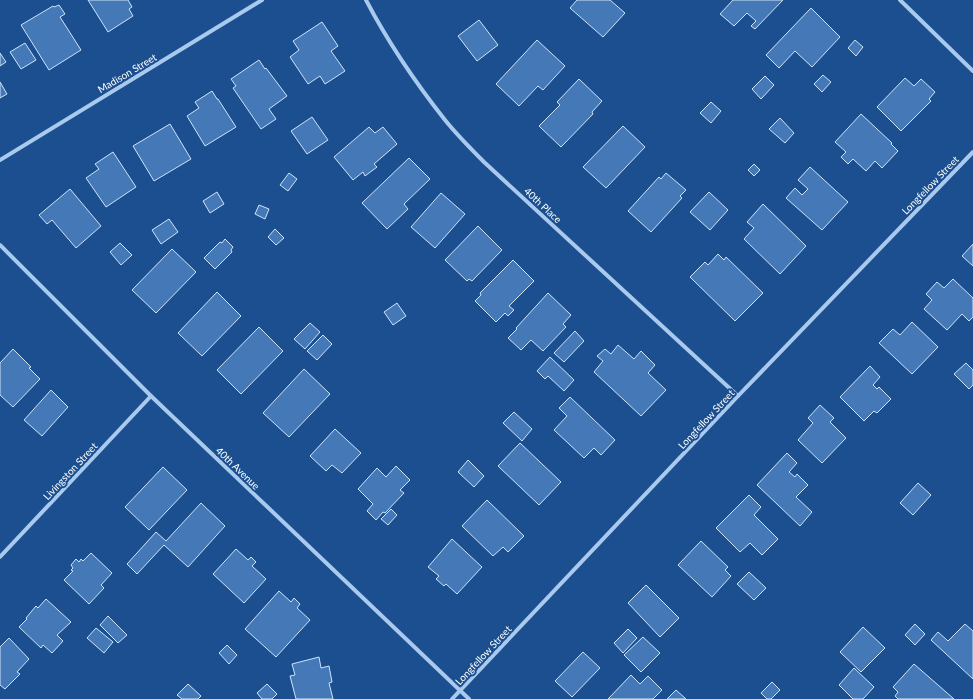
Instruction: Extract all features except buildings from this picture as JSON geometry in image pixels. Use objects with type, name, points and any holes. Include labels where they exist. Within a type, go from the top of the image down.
[{"type":"street","name":"Madison Street","points":[[0,160],[262,0]]},
{"type":"street","name":"40th Place","points":[[366,0],[398,57],[445,120],[465,142],[484,162],[738,396]]},
{"type":"street","points":[[900,0],[973,71]]},
{"type":"street","name":"Longfellow Street","points":[[452,699],[738,396],[973,152]]},
{"type":"street","name":"40th Avenue","points":[[0,245],[151,396],[469,699]]},
{"type":"street","name":"Livingston Street","points":[[0,557],[151,396]]}]
